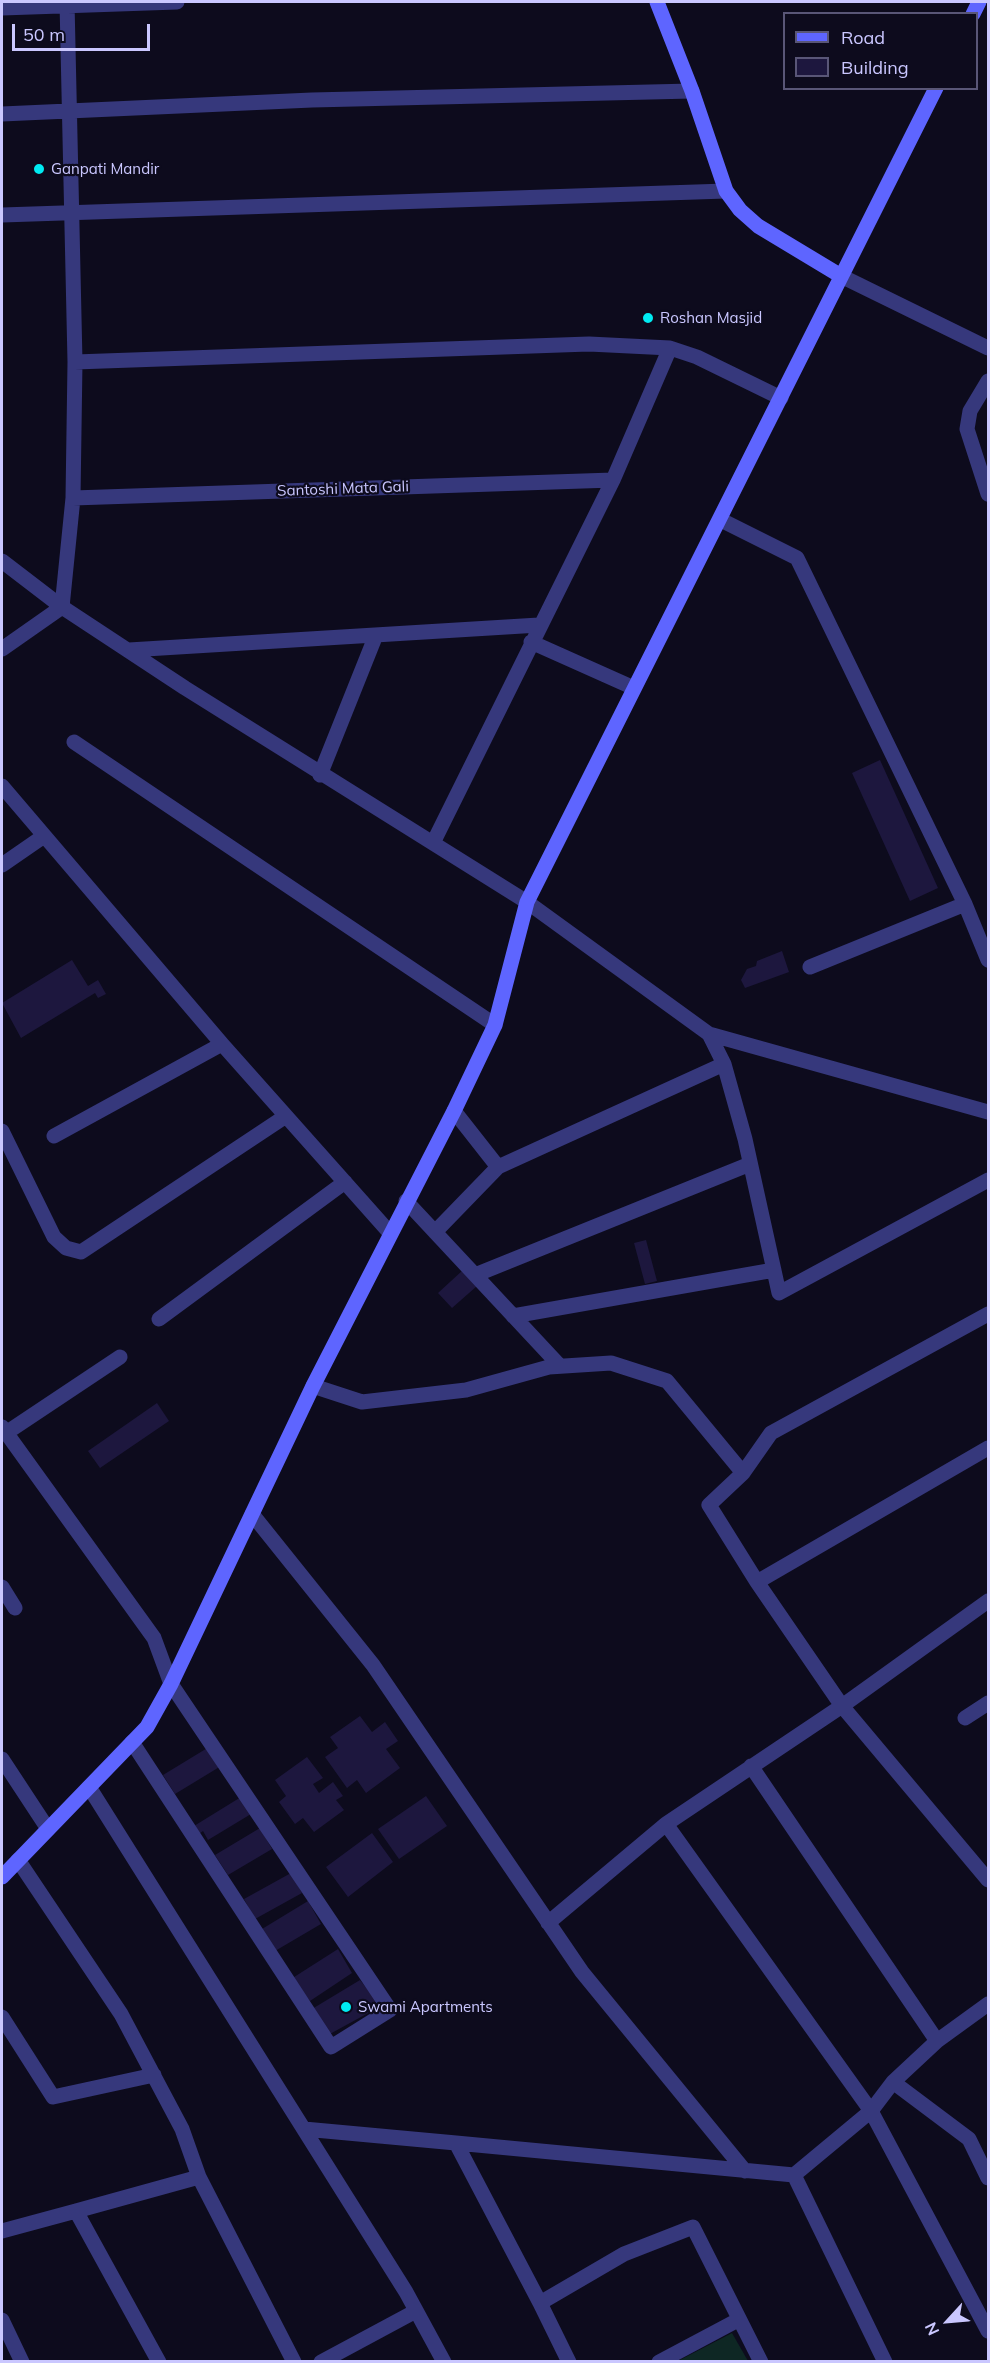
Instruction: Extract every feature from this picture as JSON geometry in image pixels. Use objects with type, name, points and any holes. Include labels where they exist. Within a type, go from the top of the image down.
[{"type":"street","points":[[2,8],[68,3],[177,2]]},
{"type":"street","points":[[657,2],[692,91],[726,191],[740,210],[758,226],[841,276],[988,348]]},
{"type":"street","points":[[2,649],[62,607],[73,498],[75,362],[68,111],[68,3]]},
{"type":"street","points":[[2,1877],[147,1727],[171,1684],[313,1386],[495,1025],[527,902],[721,520],[935,90]]},
{"type":"street","points":[[2,114],[312,100],[692,91]]},
{"type":"street","points":[[2,215],[726,191]]},
{"type":"street","points":[[75,362],[589,344],[670,348],[697,357],[781,398]]},
{"type":"street","points":[[433,843],[539,625],[568,574],[613,480],[670,348]]},
{"type":"street","points":[[988,381],[970,411],[967,429],[988,494]]},
{"type":"street","name":"Santoshi Mata Gali","points":[[73,498],[613,480]]},
{"type":"street","points":[[721,520],[796,558],[965,904],[988,957]]},
{"type":"street","points":[[2,561],[62,607],[320,775],[527,902],[709,1034],[988,1112]]},
{"type":"street","points":[[129,650],[539,625]]},
{"type":"street","points":[[320,775],[376,635]]},
{"type":"street","points":[[531,642],[634,688]]},
{"type":"street","points":[[74,742],[495,1025]]},
{"type":"street","points":[[2,786],[222,1044],[390,1233]]},
{"type":"street","points":[[2,865],[44,836]]},
{"type":"street","points":[[810,967],[965,904]]},
{"type":"street","points":[[709,1034],[724,1064],[750,1164],[779,1293],[988,1180]]},
{"type":"street","points":[[54,1136],[222,1044]]},
{"type":"street","points":[[435,1232],[498,1167],[724,1064]]},
{"type":"street","points":[[454,1110],[498,1167]]},
{"type":"street","points":[[2,1131],[54,1237],[66,1248],[81,1252],[286,1116]]},
{"type":"street","points":[[476,1275],[750,1164]]},
{"type":"street","points":[[159,1319],[345,1182]]},
{"type":"street","points":[[406,1201],[560,1366]]},
{"type":"street","points":[[513,1316],[774,1270]]},
{"type":"street","points":[[988,1314],[771,1433],[742,1473],[709,1504],[757,1582],[842,1706],[988,1880]]},
{"type":"street","points":[[120,1357],[4,1430],[154,1638],[171,1684],[390,2010],[331,2047],[132,1743]]},
{"type":"street","points":[[313,1386],[362,1402],[466,1390],[560,1366],[611,1363],[667,1381],[742,1473]]},
{"type":"street","points":[[757,1582],[988,1448]]},
{"type":"street","points":[[252,1514],[373,1665],[582,1972],[745,2171]]},
{"type":"street","points":[[2,1587],[15,1608]]},
{"type":"street","points":[[548,1923],[666,1824],[842,1706],[988,1601]]},
{"type":"street","points":[[965,1718],[988,1703]]},
{"type":"street","points":[[2,1759],[48,1829]]},
{"type":"street","points":[[751,1766],[937,2041]]},
{"type":"street","points":[[89,1787],[304,2129],[416,2311],[444,2361]]},
{"type":"street","points":[[666,1824],[871,2111],[988,2331]]},
{"type":"street","points":[[18,1860],[122,2014],[182,2129],[199,2177],[294,2361]]},
{"type":"street","points":[[304,2129],[794,2175],[871,2111],[892,2082],[937,2041],[988,2004]]},
{"type":"street","points":[[2,2017],[53,2097],[154,2075]]},
{"type":"street","points":[[892,2082],[969,2139],[988,2178]]},
{"type":"street","points":[[456,2142],[569,2361]]},
{"type":"street","points":[[794,2175],[885,2361]]},
{"type":"street","points":[[2,2231],[199,2177]]},
{"type":"street","points":[[76,2211],[159,2361]]},
{"type":"street","points":[[540,2303],[624,2254],[693,2227],[738,2320],[761,2361]]},
{"type":"street","points":[[321,2361],[416,2311]]},
{"type":"street","points":[[2,2320],[22,2361]]},
{"type":"street","points":[[659,2361],[738,2320]]},
{"type":"green space","points":[[732,2333],[748,2361],[678,2361]]},
{"type":"building","points":[[880,760],[938,888],[910,901],[852,773]]},
{"type":"building","points":[[782,951],[789,972],[745,988],[741,980],[747,969],[756,966],[757,961]]},
{"type":"building","points":[[72,960],[88,986],[98,980],[106,994],[98,998],[95,993],[21,1038],[2,1003]]},
{"type":"building","points":[[646,1240],[657,1281],[645,1284],[634,1243]]},
{"type":"building","points":[[463,1270],[477,1286],[452,1308],[438,1293]]},
{"type":"building","points":[[157,1403],[169,1421],[100,1468],[88,1451]]},
{"type":"building","points":[[360,1716],[372,1732],[385,1722],[398,1741],[386,1749],[400,1768],[366,1793],[357,1780],[347,1788],[325,1757],[338,1748],[330,1737]]},
{"type":"building","points":[[209,1747],[221,1766],[175,1794],[163,1775]]},
{"type":"building","points":[[307,1757],[323,1778],[313,1784],[319,1793],[333,1782],[343,1796],[336,1800],[344,1810],[314,1832],[303,1818],[295,1824],[279,1802],[286,1796],[275,1780]]},
{"type":"building","points":[[426,1796],[447,1826],[399,1859],[378,1829]]},
{"type":"building","points":[[241,1797],[251,1814],[208,1840],[203,1831],[199,1834],[194,1826]]},
{"type":"building","points":[[260,1828],[272,1849],[228,1875],[215,1855]]},
{"type":"building","points":[[372,1833],[393,1862],[348,1897],[326,1867]]},
{"type":"building","points":[[291,1873],[302,1893],[255,1919],[244,1899]]},
{"type":"building","points":[[308,1901],[321,1924],[275,1951],[262,1929]]},
{"type":"building","points":[[338,1949],[352,1973],[310,2001],[291,1979]]},
{"type":"building","name":"Swami Apartments","points":[[360,1980],[381,2006],[328,2035],[312,2009]]},
{"type":"place","name":"Ganpati Mandir","points":[[39,169]]},
{"type":"place","name":"Roshan Masjid","points":[[648,318]]},
{"type":"place","name":"Swami Apartments","points":[[346,2007]]}]
